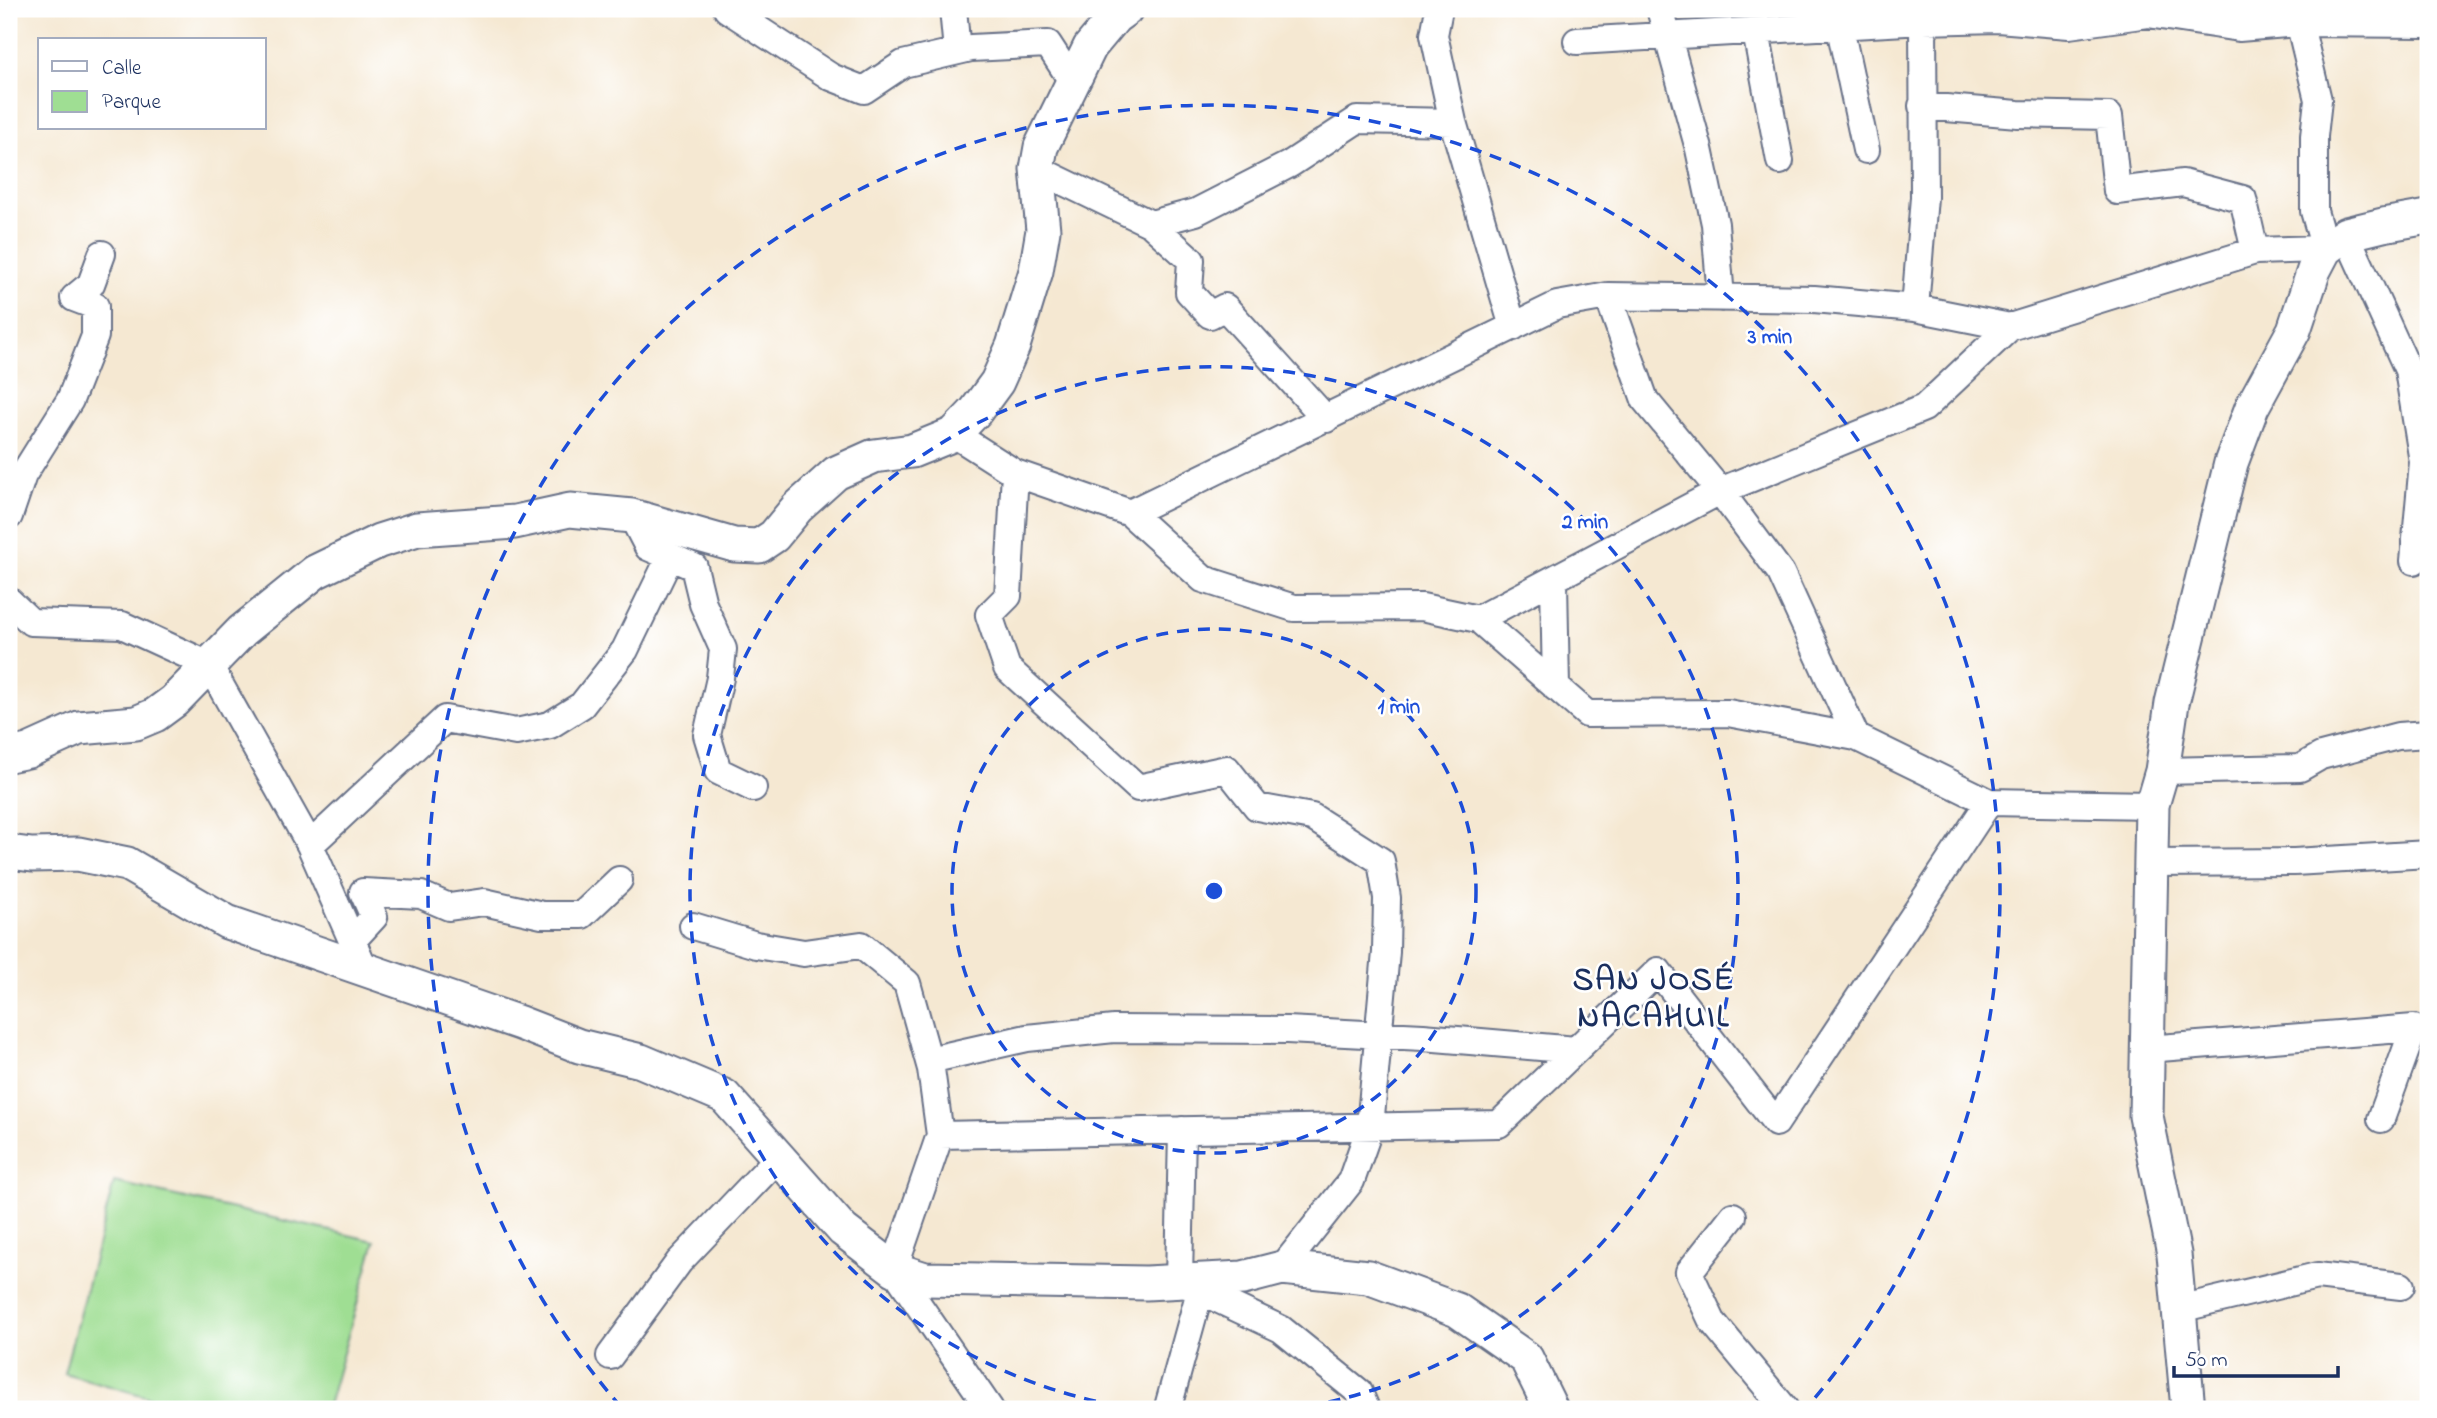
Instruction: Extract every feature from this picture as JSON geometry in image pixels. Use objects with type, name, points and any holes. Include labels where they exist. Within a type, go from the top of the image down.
[{"type":"street","points":[[727,9],[831,77],[864,90],[903,64],[971,48],[1048,44],[1072,81]]},
{"type":"street","points":[[953,9],[957,51]]},
{"type":"street","points":[[9,755],[28,751],[79,728],[136,723],[146,719],[174,701],[242,631],[315,572],[379,541],[417,529],[515,522],[570,510],[632,516],[734,545],[759,546],[774,536],[797,508],[836,473],[874,456],[912,452],[954,434],[975,412],[997,382],[1013,346],[1036,271],[1043,230],[1037,169],[1041,147],[1090,47],[1115,17],[1126,9]]},
{"type":"street","points":[[1439,9],[1434,35],[1453,122],[1513,327]]},
{"type":"street","points":[[1660,9],[1699,149],[1715,224],[1721,298]]},
{"type":"street","points":[[1577,41],[1756,32],[1838,17],[1922,15],[2069,25],[2148,14],[2239,28],[2297,16],[2428,24]]},
{"type":"street","points":[[1915,308],[1924,197],[1922,15]]},
{"type":"street","points":[[2297,16],[2318,100],[2314,136],[2314,212],[2418,370],[2423,463],[2414,561]]},
{"type":"street","points":[[1838,17],[1866,150]]},
{"type":"street","points":[[1756,32],[1780,161]]},
{"type":"street","points":[[1922,106],[2018,114],[2109,116],[2118,191],[2183,183],[2243,199],[2255,251]]},
{"type":"street","points":[[1151,224],[1196,212],[1290,164],[1357,120],[1453,122]]},
{"type":"street","points":[[1037,169],[1151,224],[1191,260],[1189,292],[1210,315],[1225,307],[1326,419]]},
{"type":"street","points":[[1478,620],[1720,491],[1924,408],[2010,327],[2255,251],[2335,242],[2383,225],[2428,217]]},
{"type":"street","points":[[2188,1409],[2174,1254],[2146,1116],[2152,805],[2162,771],[2172,703],[2231,463],[2252,407],[2294,330],[2314,270],[2335,242]]},
{"type":"street","points":[[9,516],[23,474],[70,400],[95,337],[95,306],[74,298],[91,284],[102,254]]},
{"type":"street","points":[[1608,296],[1645,401],[1720,491],[1781,573],[1856,737]]},
{"type":"street","points":[[1130,513],[1557,305],[1608,296],[1814,299],[1915,308],[2010,327]]},
{"type":"street","points":[[954,434],[1015,473],[1130,513],[1203,579],[1294,608],[1422,607],[1478,620],[1587,714],[1728,713],[1856,737],[1989,802],[2152,805]]},
{"type":"street","points":[[1015,473],[1008,596],[989,615],[1007,668],[1139,788],[1227,769],[1256,807],[1312,817],[1381,860],[1387,898],[1386,952],[1370,1127],[1351,1181],[1282,1268]]},
{"type":"street","points":[[632,516],[648,547],[694,567],[703,604],[723,649],[720,678],[707,735],[718,771],[753,788]]},
{"type":"street","points":[[310,845],[445,719],[516,732],[550,725],[582,705],[625,650],[670,557]]},
{"type":"street","points":[[1554,580],[1556,688]]},
{"type":"street","points":[[9,601],[31,622],[122,625],[209,665],[310,845],[359,956]]},
{"type":"street","points":[[2162,771],[2300,768],[2320,756],[2398,736],[2428,734]]},
{"type":"street","points":[[940,1135],[1499,1124],[1658,971],[1776,1123],[1989,802]]},
{"type":"street","points":[[9,852],[32,855],[78,854],[127,864],[227,922],[359,956],[579,1046],[641,1061],[724,1096],[842,1230],[894,1269],[990,1409]]},
{"type":"street","points":[[2151,863],[2294,862],[2428,854]]},
{"type":"street","points":[[359,956],[374,918],[363,892],[421,895],[449,907],[484,902],[542,915],[582,915],[619,880]]},
{"type":"street","points":[[693,926],[756,946],[804,953],[861,945],[907,983],[929,1060],[940,1135],[894,1269]]},
{"type":"street","points":[[2147,1049],[2414,1028],[2381,1119]]},
{"type":"street","points":[[929,1060],[1027,1038],[1114,1029],[1287,1030],[1576,1050]]},
{"type":"street","points":[[1163,1408],[1190,1286],[1182,1130]]},
{"type":"street","points":[[610,1356],[679,1262],[779,1157]]},
{"type":"street","points":[[1732,1216],[1689,1272],[1712,1321],[1785,1409]]},
{"type":"street","points":[[894,1269],[925,1279],[1190,1286],[1243,1278],[1282,1268],[1368,1278],[1457,1310],[1525,1358],[1551,1409]]},
{"type":"street","points":[[2179,1308],[2317,1276],[2401,1286]]},
{"type":"street","points":[[1190,1286],[1281,1329],[1359,1392],[1366,1409]]},
{"type":"green space","points":[[114,1182],[375,1241],[327,1409],[190,1409],[64,1373]]},
{"type":"district","name":"SAN JOSÉ NACAHUIL","points":[[1654,996]]}]
